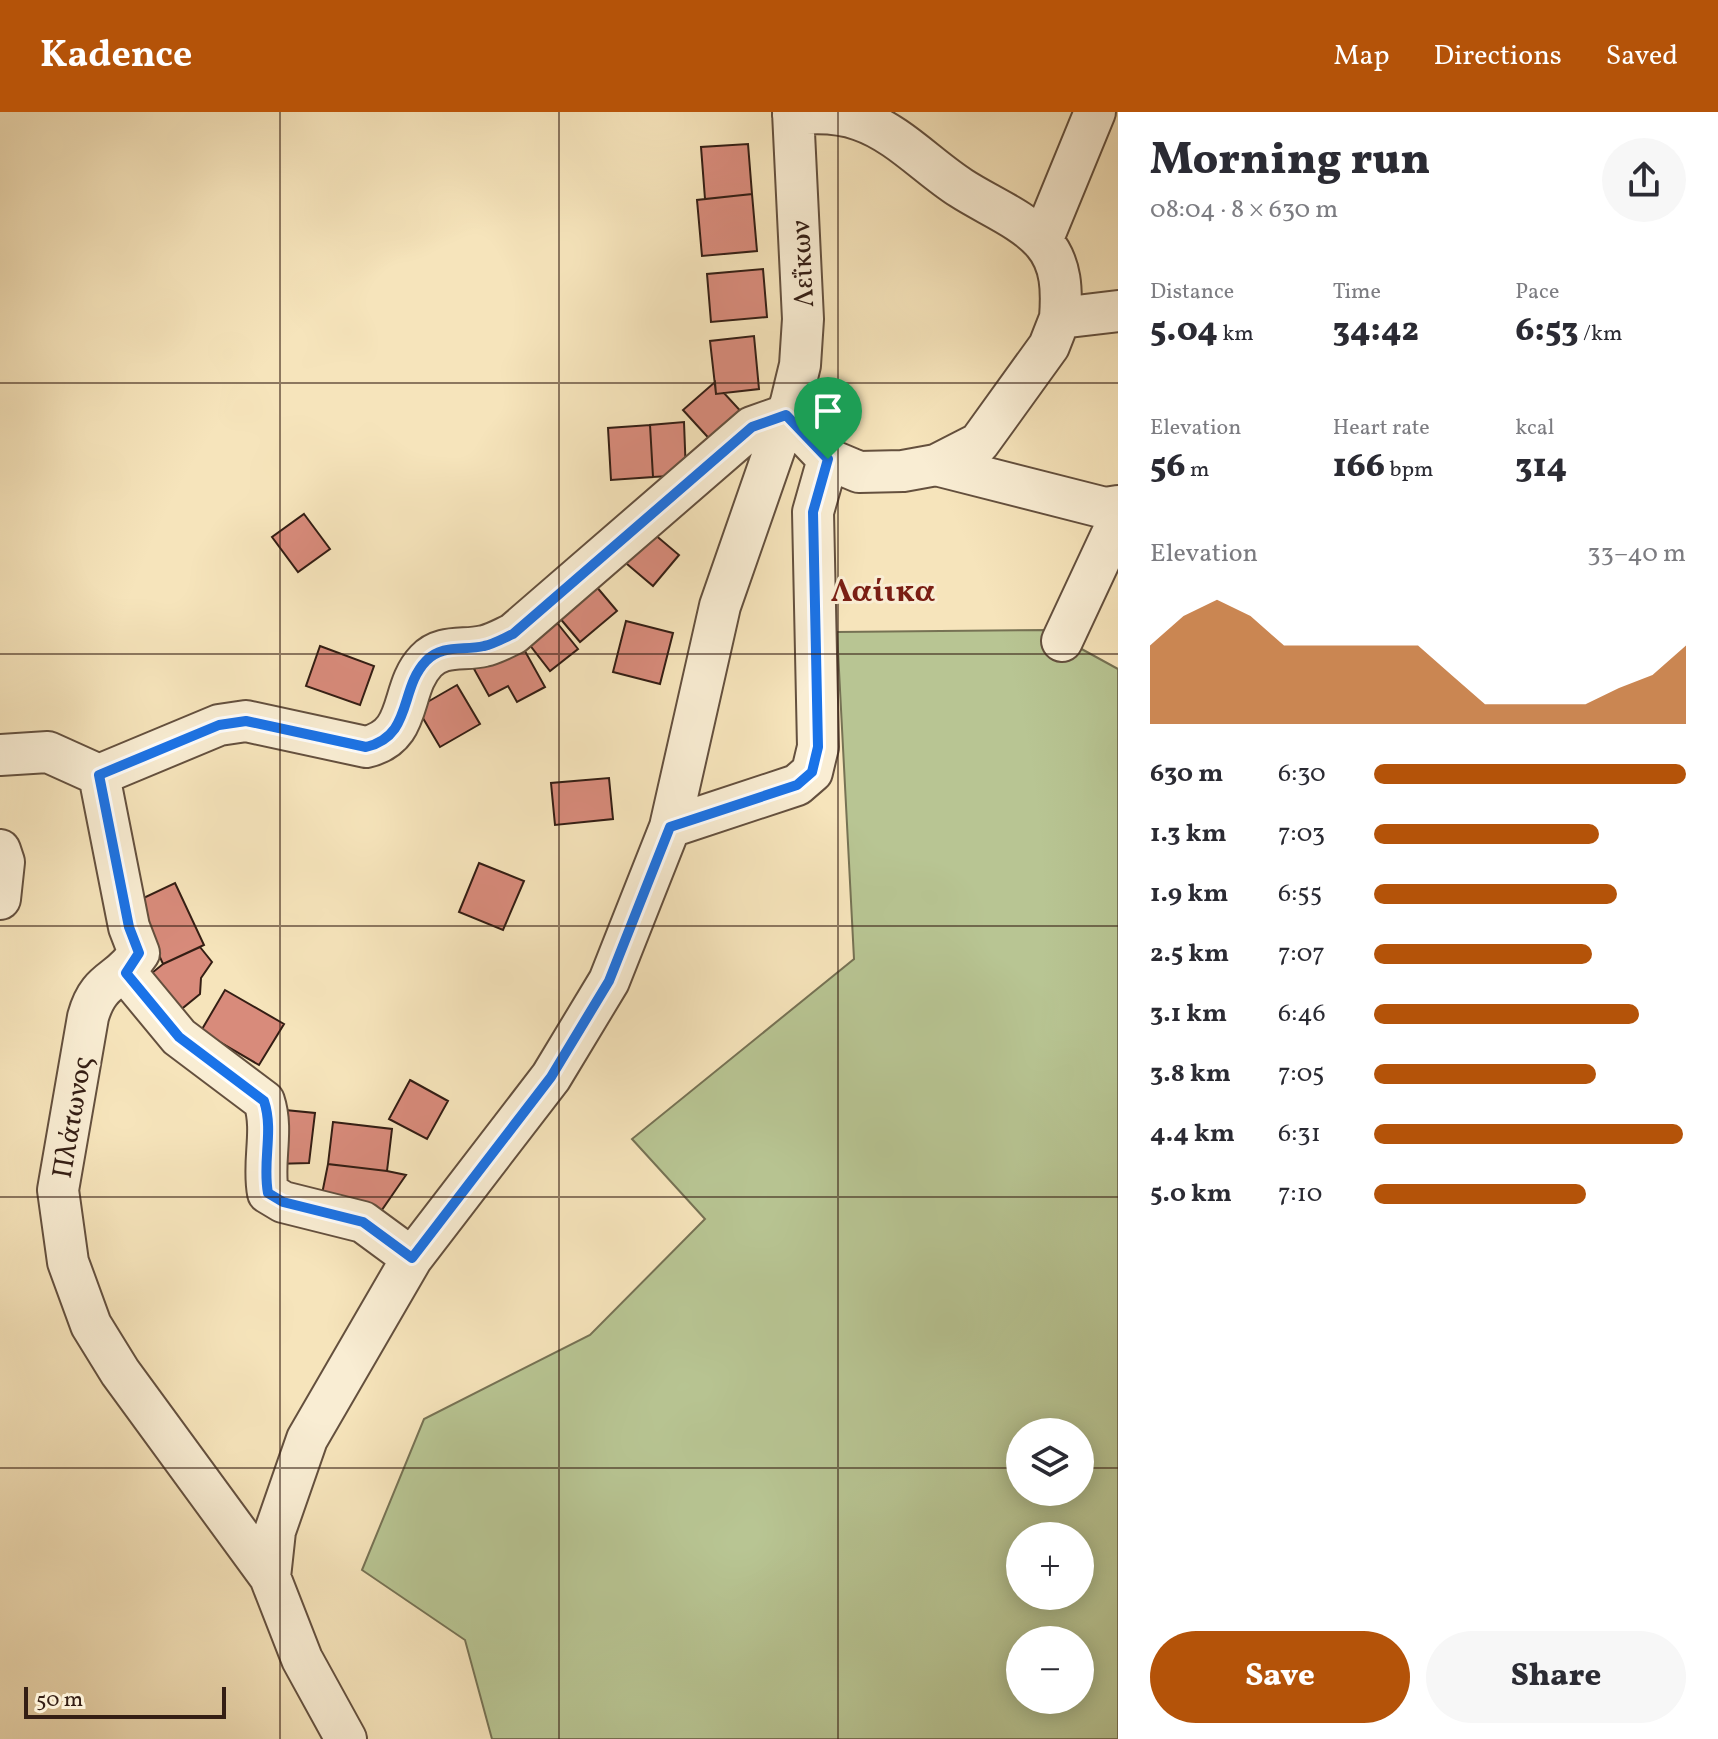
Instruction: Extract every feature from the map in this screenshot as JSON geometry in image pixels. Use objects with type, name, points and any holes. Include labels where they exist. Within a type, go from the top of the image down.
[{"type":"street","points":[[1042,241],[1095,112]]},
{"type":"street","points":[[0,755],[48,752],[99,775],[219,725],[246,721],[366,747],[384,743],[397,727],[426,660],[445,649],[485,646],[513,634],[752,427],[786,415],[828,459],[859,472],[903,471],[936,465],[979,443],[1049,346],[1060,318],[1062,287],[1055,262],[1042,241],[961,189],[883,131],[838,113],[793,113]]},
{"type":"street","name":"Λεΐκων","points":[[270,1577],[275,1531],[307,1439],[412,1258],[551,1077],[609,981],[670,827],[720,606],[786,415],[800,365],[803,326],[793,113]]},
{"type":"street","points":[[1060,318],[1118,311]]},
{"type":"street","points":[[670,827],[797,785],[812,772],[818,747],[813,512],[828,459]]},
{"type":"street","points":[[936,465],[1105,508],[1118,506]]},
{"type":"street","points":[[1062,641],[1118,521]]},
{"type":"street","points":[[99,775],[129,927],[139,953],[126,973],[179,1037],[264,1101],[269,1117],[265,1175],[268,1193],[283,1202],[363,1222],[412,1258]]},
{"type":"street","points":[[0,850],[4,862],[0,899]]},
{"type":"street","name":"Πλάτωνος","points":[[126,973],[104,983],[93,999],[88,1017],[58,1190],[68,1262],[91,1325],[120,1372],[270,1577]]},
{"type":"street","points":[[270,1577],[302,1659],[346,1739]]},
{"type":"green space","points":[[1047,630],[1118,669],[1118,1739],[492,1739],[465,1640],[362,1570],[424,1419],[590,1335],[705,1219],[632,1139],[854,959],[837,632]]},
{"type":"building","points":[[748,144],[752,194],[705,199],[701,147]]},
{"type":"building","points":[[752,194],[757,251],[702,256],[697,200]]},
{"type":"building","points":[[763,269],[767,317],[711,322],[707,274]]},
{"type":"building","points":[[754,336],[759,389],[716,394],[710,341]]},
{"type":"building","points":[[715,382],[716,394],[724,393],[746,417],[715,445],[683,410]]},
{"type":"building","points":[[684,422],[686,475],[653,477],[650,425]]},
{"type":"building","points":[[650,425],[653,477],[611,480],[608,428]]},
{"type":"building","points":[[304,514],[330,549],[298,572],[272,537]]},
{"type":"building","points":[[647,528],[679,555],[653,586],[621,559]]},
{"type":"building","points":[[590,579],[617,611],[580,642],[553,610]]},
{"type":"building","points":[[550,614],[578,649],[550,671],[522,635]]},
{"type":"building","points":[[626,621],[673,633],[660,684],[613,672]]},
{"type":"building","points":[[521,644],[545,687],[517,702],[508,686],[489,696],[474,669]]},
{"type":"building","points":[[320,646],[374,666],[360,705],[306,686]]},
{"type":"building","points":[[457,685],[480,724],[440,747],[417,708]]},
{"type":"building","points":[[609,778],[613,819],[555,825],[551,783]]},
{"type":"building","points":[[479,863],[524,881],[503,930],[459,912]]},
{"type":"building","points":[[175,883],[204,945],[163,964],[135,902]]},
{"type":"building","points":[[200,947],[212,962],[201,978],[200,994],[173,1016],[142,981],[163,964]]},
{"type":"building","points":[[225,990],[284,1024],[259,1065],[201,1031]]},
{"type":"building","points":[[410,1080],[448,1101],[427,1139],[389,1119]]},
{"type":"building","points":[[275,1109],[315,1113],[309,1163],[274,1164]]},
{"type":"building","points":[[333,1122],[392,1129],[387,1171],[328,1164]]},
{"type":"building","points":[[328,1164],[406,1175],[377,1217],[320,1204]]},
{"type":"district","name":"Λαίικα","points":[[883,590]]},
{"type":"route","points":[[786,415],[828,459],[813,512],[818,747],[812,772],[797,785],[670,827],[609,981],[551,1077],[412,1258],[363,1222],[283,1202],[268,1193],[265,1175],[269,1117],[264,1101],[179,1037],[126,973],[139,953],[129,927],[99,775],[219,725],[246,721],[366,747],[384,743],[397,727],[426,660],[445,649],[485,646],[513,634],[752,427],[786,415]]}]
